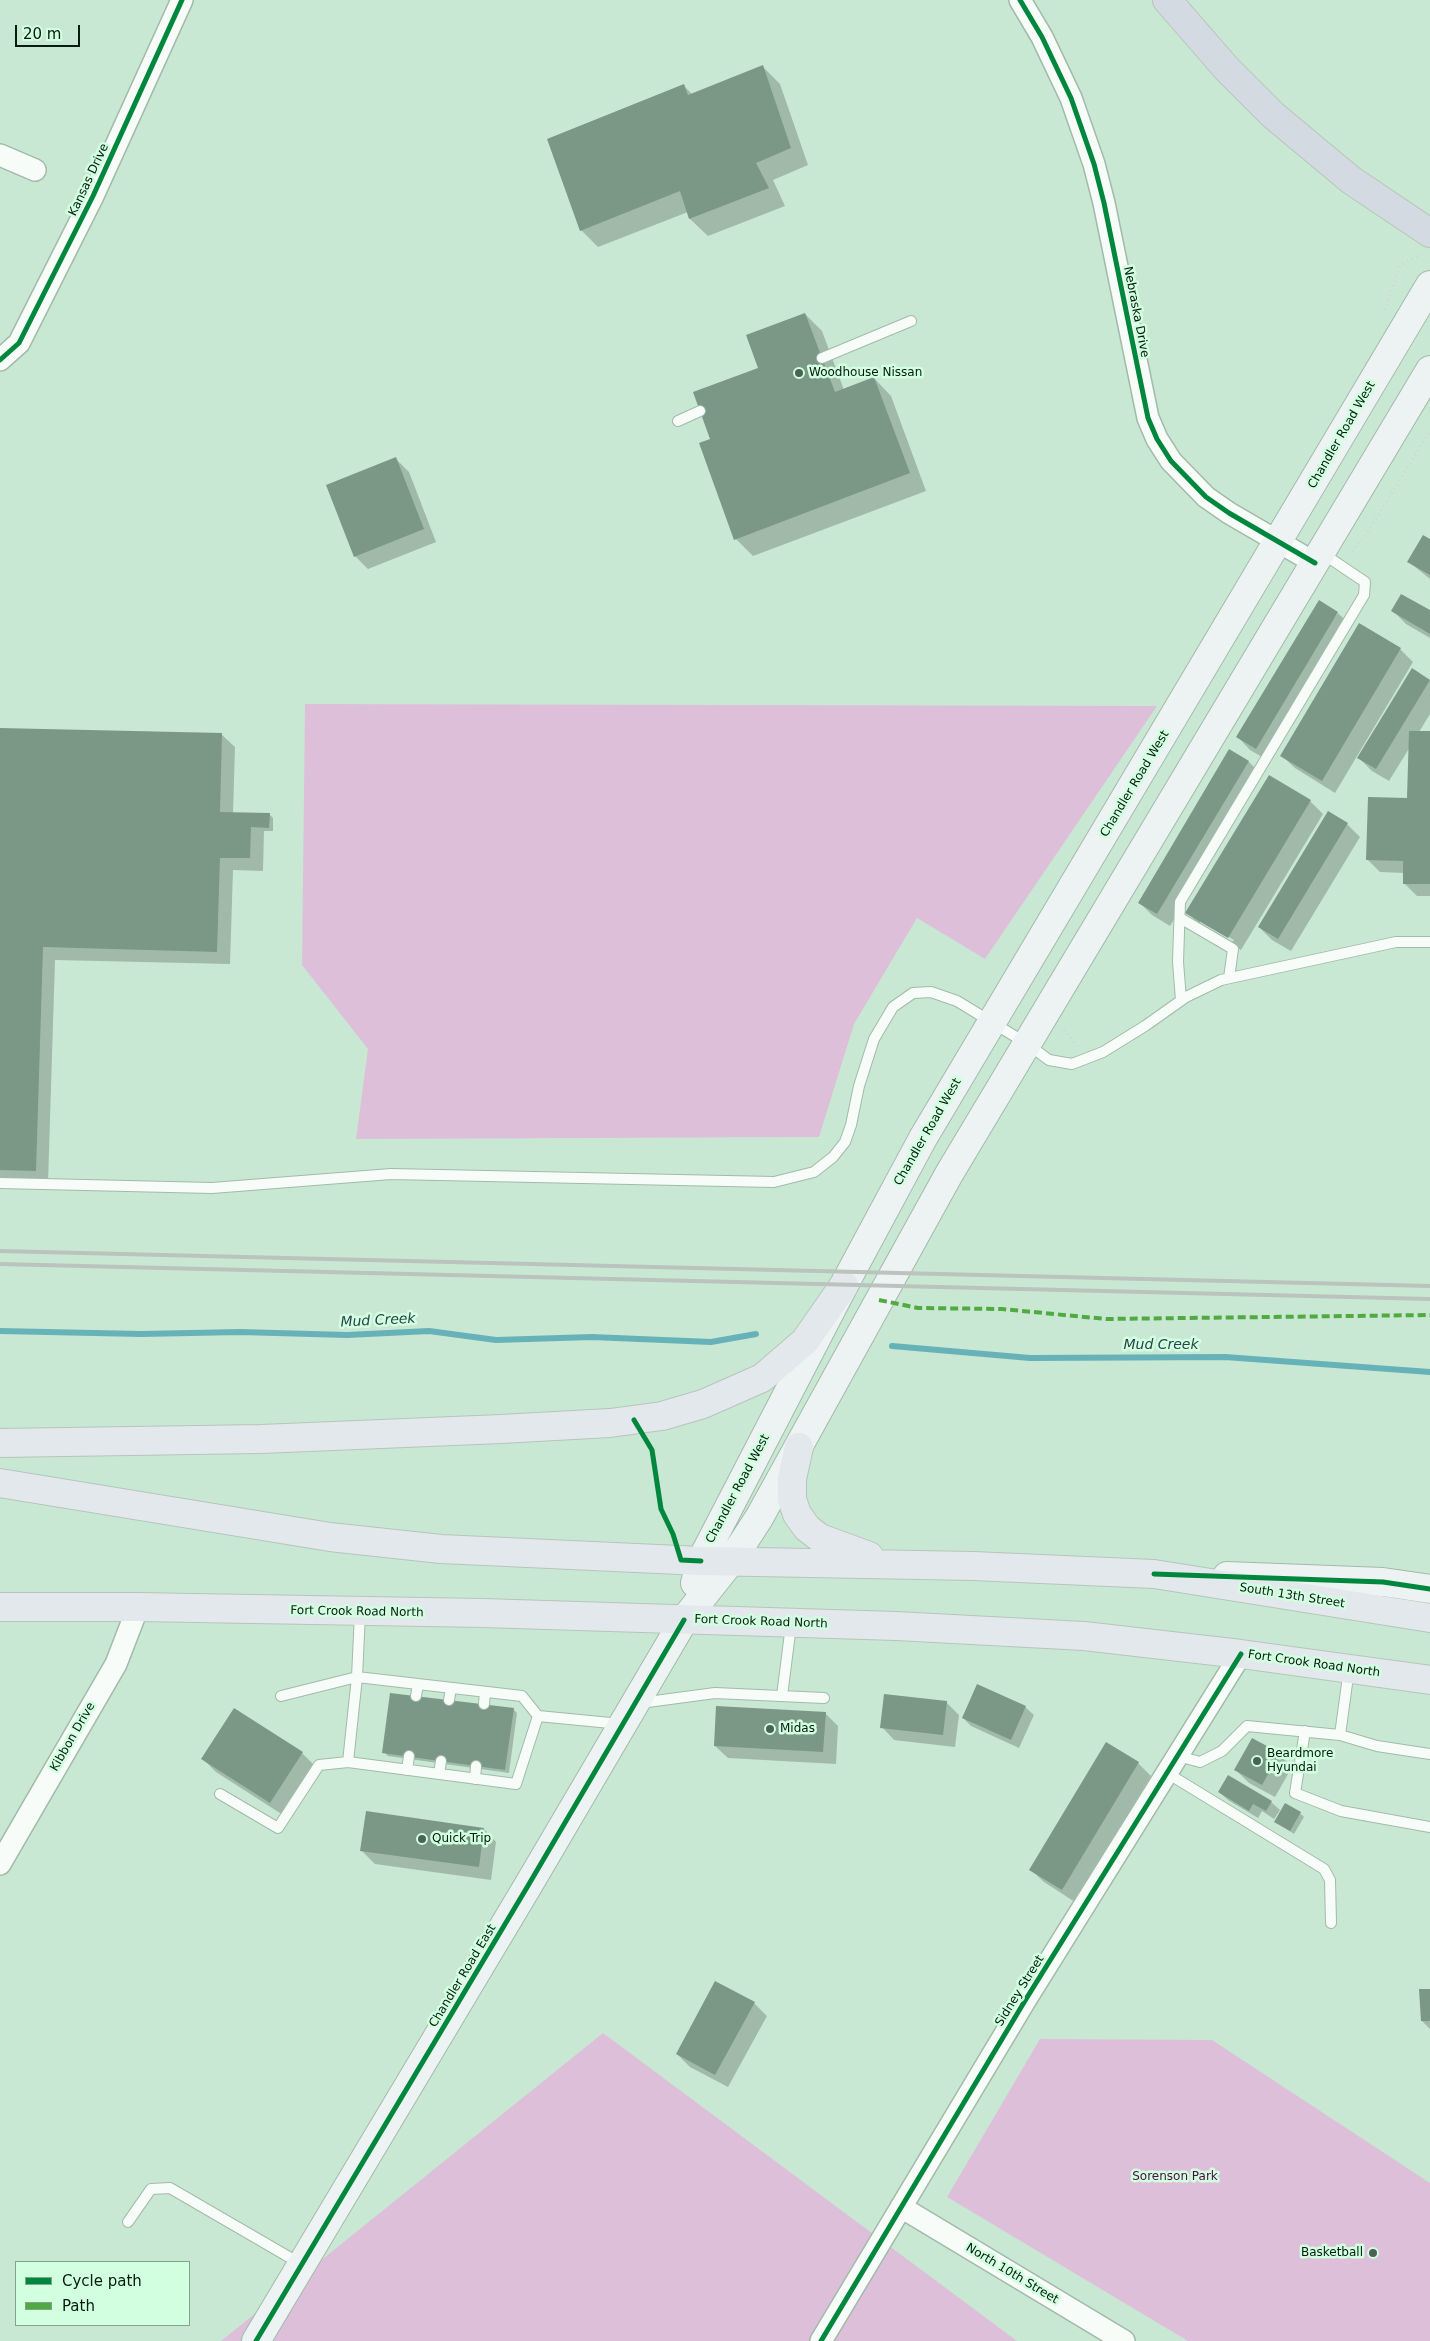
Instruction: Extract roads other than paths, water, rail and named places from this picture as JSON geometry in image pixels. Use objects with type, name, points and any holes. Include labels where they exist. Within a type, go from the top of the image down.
[{"type":"highway","points":[[1167,0],[1227,70],[1273,115],[1351,180],[1430,233]]},
{"type":"main road","name":"Chandler Road West","points":[[684,1620],[701,1561],[844,1285],[923,1138],[1279,542],[1430,285]]},
{"type":"main road","points":[[684,1620],[731,1561],[760,1518],[944,1181],[1430,370]]},
{"type":"main road","points":[[0,1443],[261,1439],[610,1423],[662,1416],[703,1404],[762,1378],[805,1341],[844,1285]]},
{"type":"main road","points":[[799,1447],[792,1479],[792,1499],[796,1514],[807,1528],[820,1538],[839,1546],[907,1564]]},
{"type":"main road","points":[[0,1483],[330,1537],[441,1548],[701,1561],[907,1564],[1383,1582],[1430,1589]]},
{"type":"main road","name":"South 13th Street","points":[[1154,1574],[1430,1618]]},
{"type":"main road","name":"Fort Crook Road North","points":[[0,1607],[138,1607],[360,1613],[484,1613],[791,1623],[1084,1636],[1241,1654],[1430,1680]]},
{"type":"main road","name":"Chandler Road East","points":[[256,2341],[684,1620]]},
{"type":"street","name":"Kansas Drive","points":[[0,360],[19,343],[24,335],[93,196],[182,0]]},
{"type":"street","name":"Nebraska Drive","points":[[1020,0],[1042,37],[1071,98],[1092,156],[1104,202],[1148,418],[1157,440],[1171,461],[1206,497],[1279,542],[1318,558]]},
{"type":"street","points":[[0,155],[35,170]]},
{"type":"street","name":"Kibbon Drive","points":[[0,1864],[116,1664],[138,1607]]},
{"type":"street","name":"Sidney Street","points":[[821,2341],[1026,1999],[1241,1654]]},
{"type":"street","name":"North 10th Street","points":[[901,2207],[1124,2341]]},
{"type":"lane","points":[[822,358],[912,321]]},
{"type":"lane","points":[[678,421],[700,412]]},
{"type":"lane","points":[[1181,1000],[1178,962],[1180,902],[1364,595],[1365,582],[1318,558]]},
{"type":"lane","points":[[1180,918],[1233,949],[1229,978]]},
{"type":"lane","points":[[0,1183],[212,1188],[391,1174],[774,1182],[814,1172],[833,1157],[844,1142],[851,1126],[859,1086],[874,1039],[893,1007],[914,993],[931,992],[956,1001],[1026,1043],[1048,1060],[1072,1064],[1103,1052],[1145,1026],[1181,1000],[1221,980],[1396,942],[1430,942]]},
{"type":"lane","points":[[348,1762],[357,1677],[360,1613]]},
{"type":"lane","points":[[782,1696],[791,1623]]},
{"type":"lane","points":[[1340,1735],[1349,1669]]},
{"type":"lane","points":[[281,1696],[357,1677],[522,1696],[538,1716]]},
{"type":"lane","points":[[416,1696],[418,1684]]},
{"type":"lane","points":[[449,1700],[451,1688]]},
{"type":"lane","points":[[484,1704],[485,1692]]},
{"type":"lane","points":[[538,1716],[628,1714],[715,1693],[824,1698]]},
{"type":"lane","points":[[220,1794],[278,1828],[319,1765],[348,1762],[516,1784],[538,1716]]},
{"type":"lane","points":[[1172,1764],[1200,1762],[1222,1751],[1247,1726],[1340,1735],[1377,1746],[1430,1754]]},
{"type":"lane","points":[[1305,1731],[1295,1793],[1341,1811],[1430,1827]]},
{"type":"lane","points":[[407,1770],[409,1756]]},
{"type":"lane","points":[[439,1774],[441,1761]]},
{"type":"lane","points":[[1172,1764],[1324,1869],[1330,1880],[1331,1923]]},
{"type":"lane","points":[[474,1779],[476,1766]]},
{"type":"lane","points":[[128,2222],[151,2189],[170,2188],[302,2264]]},
{"type":"waterway","name":"Mud Creek","points":[[0,1331],[141,1334],[240,1332],[347,1335],[429,1331],[496,1340],[592,1337],[711,1342],[756,1334]]},
{"type":"waterway","name":"Mud Creek","points":[[892,1346],[1030,1358],[1225,1357],[1430,1372]]},
{"type":"railway","points":[[0,1251],[1430,1286]]},
{"type":"railway","points":[[0,1264],[1430,1299]]},
{"type":"place","name":"Woodhouse Nissan","points":[[799,373]]},
{"type":"place","name":"Midas","points":[[770,1729]]},
{"type":"place","name":"Beardmore Hyundai","points":[[1257,1761]]},
{"type":"place","name":"Quick Trip","points":[[422,1839]]},
{"type":"place","name":"Basketball","points":[[1373,2253]]},
{"type":"park label","name":"Sorenson Park","points":[[1175,2177]]}]
